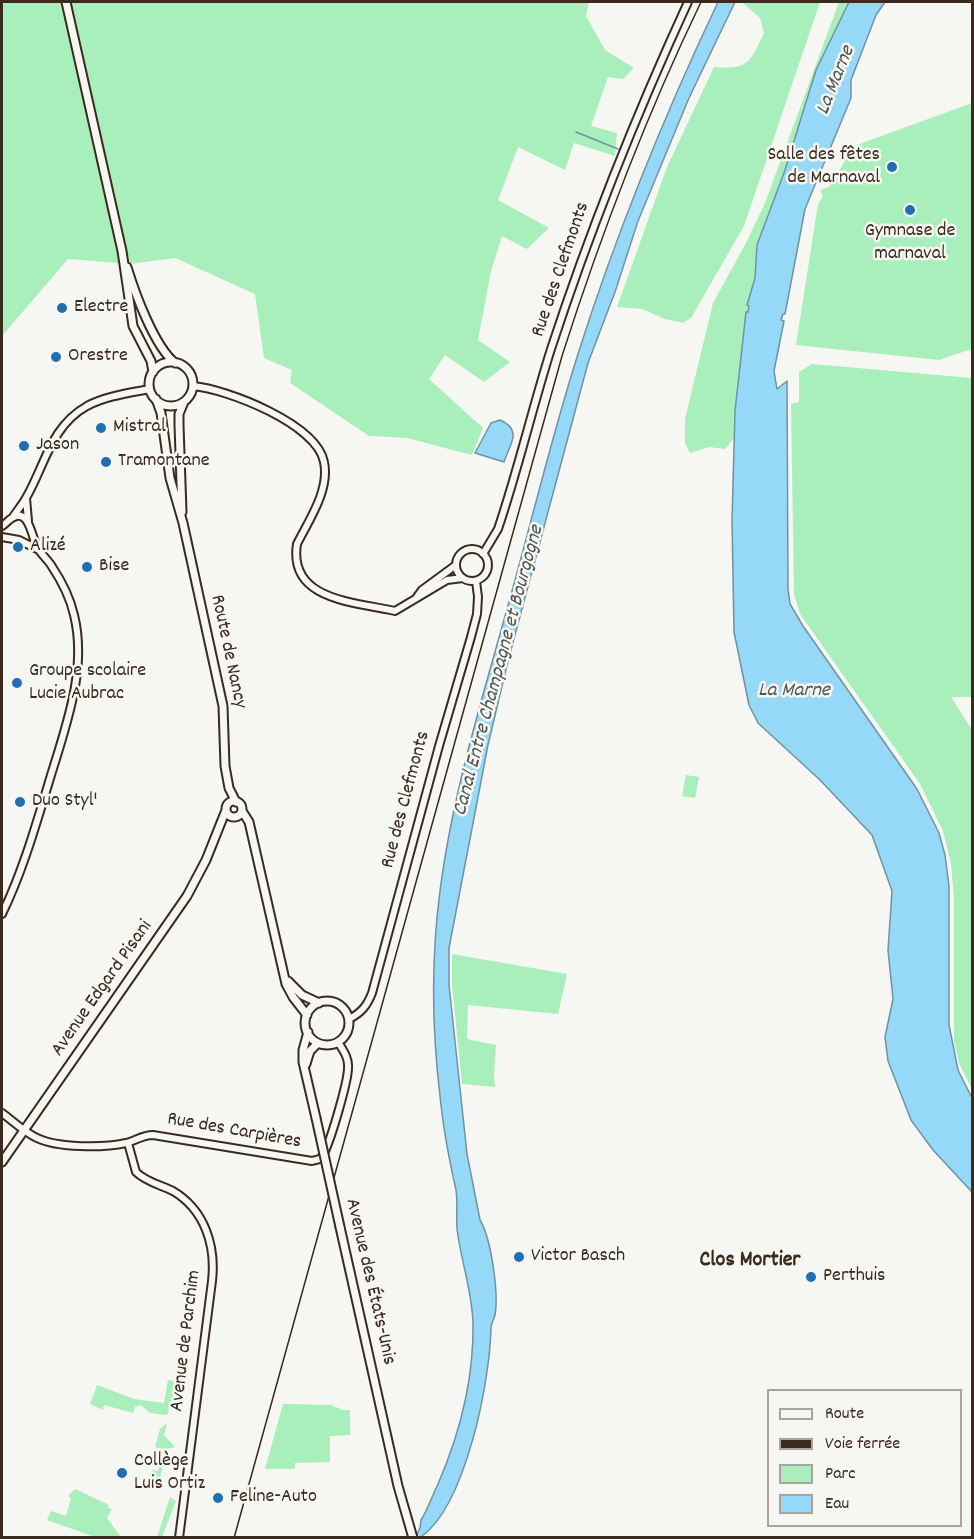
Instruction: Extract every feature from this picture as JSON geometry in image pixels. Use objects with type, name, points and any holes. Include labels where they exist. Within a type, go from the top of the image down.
[{"type":"main road","points":[[66,2],[122,251],[133,326],[151,361],[153,372]]},
{"type":"main road","points":[[122,251],[144,314],[166,354],[175,363],[188,370],[191,375],[193,386],[189,397],[184,402],[170,406],[156,399],[150,389],[150,380],[153,372],[163,364],[175,363]]},
{"type":"main road","name":"Route de Nancy","points":[[156,399],[161,413],[170,478],[183,523],[223,706],[225,766],[230,805]]},
{"type":"main road","name":"Route de Nancy","points":[[183,523],[179,414],[184,402]]},
{"type":"main road","points":[[230,805],[241,806],[236,815]]},
{"type":"main road","points":[[230,805],[250,829],[284,977],[293,997],[307,1015]]},
{"type":"main road","name":"Avenue Edgard Pisani","points":[[2,1162],[181,906],[206,860],[230,805]]},
{"type":"main road","name":"Avenue Edgard Pisani","points":[[218,828],[236,815]]},
{"type":"main road","points":[[284,977],[302,995],[319,1003]]},
{"type":"main road","points":[[324,1001],[335,1003],[344,1009],[349,1019],[346,1035],[338,1042],[328,1045],[318,1043],[308,1032],[306,1025],[307,1015],[311,1008],[324,1001]]},
{"type":"main road","name":"Avenue des États-Unis","points":[[308,1032],[303,1050],[304,1070],[402,1501],[413,1538]]},
{"type":"main road","points":[[304,1070],[310,1051],[318,1043]]},
{"type":"street","name":"Rue des Clefmonts","points":[[483,554],[498,529],[551,349],[590,236],[630,134],[688,2]]},
{"type":"street","points":[[193,386],[227,393],[252,404],[291,425],[313,442],[320,451],[324,463],[325,479],[296,551],[298,568],[307,584],[326,594],[395,611],[447,580],[476,581],[483,577],[488,561],[483,554],[475,550],[465,551],[458,558],[456,565],[463,579]]},
{"type":"street","points":[[38,549],[16,539],[8,533],[4,524],[13,517],[26,498],[56,435],[69,420],[87,406],[98,401],[150,389]]},
{"type":"street","points":[[2,914],[37,826],[68,719],[78,661],[77,626],[70,600],[50,563],[38,549],[30,531],[26,498]]},
{"type":"street","points":[[13,517],[21,516],[28,522]]},
{"type":"street","points":[[2,537],[24,538],[30,531]]},
{"type":"street","points":[[416,597],[456,565]]},
{"type":"street","name":"Rue des Clefmonts","points":[[349,1019],[362,1011],[368,1004],[372,993],[477,614],[476,581]]},
{"type":"street","name":"Rue des Carpières","points":[[2,1113],[38,1138],[62,1144],[83,1146],[128,1143],[139,1137],[156,1135],[312,1161],[322,1157],[328,1144],[345,1087],[349,1067],[345,1053],[338,1042]]},
{"type":"street","name":"Avenue de Parchim","points":[[128,1143],[134,1169],[139,1176],[171,1190],[199,1216],[209,1235],[213,1256],[212,1281],[179,1538]]},
{"type":"green space","points":[[2,2],[589,2],[586,16],[605,50],[634,68],[623,79],[608,77],[591,126],[617,133],[615,156],[574,143],[565,170],[518,147],[498,200],[549,228],[527,249],[502,236],[491,271],[478,340],[510,362],[484,382],[445,355],[429,379],[483,428],[472,455],[407,438],[369,436],[290,383],[292,370],[264,358],[255,294],[175,258],[130,264],[68,259],[2,336]]},
{"type":"green space","points":[[744,2],[820,2],[744,226],[691,318],[683,323],[665,319],[642,309],[617,307],[667,167],[714,67],[735,67],[747,62],[764,33],[760,18]]},
{"type":"green space","points":[[839,2],[854,2],[738,433],[725,449],[709,447],[690,453],[685,443],[685,419],[713,303],[765,203]]},
{"type":"green space","points":[[972,103],[972,349],[939,360],[796,345],[818,204],[823,196],[820,190],[829,187],[854,146]]},
{"type":"green space","points":[[812,364],[972,378],[972,697],[951,697],[972,730],[972,1089],[959,1063],[954,1041],[954,898],[951,864],[943,831],[920,784],[800,614],[794,594],[791,404],[799,402],[799,372]]},
{"type":"green space","points":[[686,775],[699,777],[695,798],[682,796]]},
{"type":"green space","points":[[452,954],[567,974],[558,1014],[468,1005],[467,1039],[496,1045],[495,1087],[462,1084],[452,985]]},
{"type":"green space","points":[[168,1380],[188,1383],[176,1387],[167,1415],[150,1413],[141,1405],[135,1407],[133,1413],[104,1405],[103,1410],[90,1404],[97,1385],[134,1399],[164,1403]]},
{"type":"green space","points":[[283,1404],[333,1405],[341,1410],[350,1410],[350,1435],[330,1436],[330,1462],[295,1463],[295,1469],[265,1469]]},
{"type":"green space","points":[[167,1423],[164,1435],[175,1447],[167,1449],[157,1490],[149,1488],[153,1470],[158,1471],[163,1449],[155,1447],[160,1429]]},
{"type":"green space","points":[[75,1489],[109,1505],[108,1508],[112,1509],[107,1518],[121,1537],[95,1537],[47,1520],[51,1511],[66,1516],[71,1498],[68,1496]]},
{"type":"green space","points":[[170,1497],[176,1501],[162,1537],[157,1537]]},
{"type":"water","name":"Canal Entre Champagne et Bourgogne","points":[[718,2],[735,2],[689,98],[638,221],[615,292],[588,363],[508,661],[488,745],[449,948],[449,985],[467,1154],[480,1220],[491,1252],[496,1305],[491,1326],[486,1379],[463,1471],[451,1498],[437,1521],[421,1537],[415,1538],[446,1465],[459,1425],[468,1385],[473,1344],[469,1288],[457,1229],[457,1195],[446,1143],[437,1071],[434,1020],[437,917],[453,815],[481,703],[578,354],[608,264],[642,176]]},
{"type":"water","name":"La Marne","points":[[849,2],[885,2],[876,15],[851,80],[851,98],[805,209],[785,314],[781,320],[784,321],[774,371],[777,389],[787,381],[788,589],[790,604],[803,626],[917,789],[939,833],[945,855],[949,886],[949,1025],[958,1070],[972,1098],[972,1192],[933,1150],[911,1120],[888,1061],[885,1037],[893,999],[888,950],[892,891],[872,835],[820,780],[758,723],[749,705],[734,632],[732,520],[735,411],[746,312],[749,306],[747,305],[755,278],[757,245],[785,170],[816,70]]},
{"type":"water","points":[[500,420],[511,428],[513,433],[504,462],[475,453],[491,423]]},
{"type":"waterway","points":[[576,132],[618,149]]},
{"type":"railway","points":[[234,1538],[562,356],[592,265],[626,176],[701,2]]},
{"type":"place","name":"Salle des fêtes de Marnaval","points":[[892,167]]},
{"type":"place","name":"Gymnase de marnaval","points":[[910,210]]},
{"type":"place","name":"Electre","points":[[62,308]]},
{"type":"place","name":"Orestre","points":[[56,357]]},
{"type":"place","name":"Mistral","points":[[101,428]]},
{"type":"place","name":"Jason","points":[[24,446]]},
{"type":"place","name":"Tramontane","points":[[106,462]]},
{"type":"place","name":"Alizé","points":[[18,547]]},
{"type":"place","name":"Bise","points":[[87,567]]},
{"type":"place","name":"Groupe scolaire Lucie Aubrac","points":[[17,683]]},
{"type":"place","name":"Duo Styl'","points":[[20,802]]},
{"type":"place","name":"Victor Basch","points":[[519,1257]]},
{"type":"place","name":"Perthuis","points":[[811,1277]]},
{"type":"place","name":"Collège Luis Ortiz","points":[[122,1473]]},
{"type":"place","name":"Feline-Auto","points":[[218,1498]]},
{"type":"district","name":"Clos Mortier","points":[[750,1262]]}]
